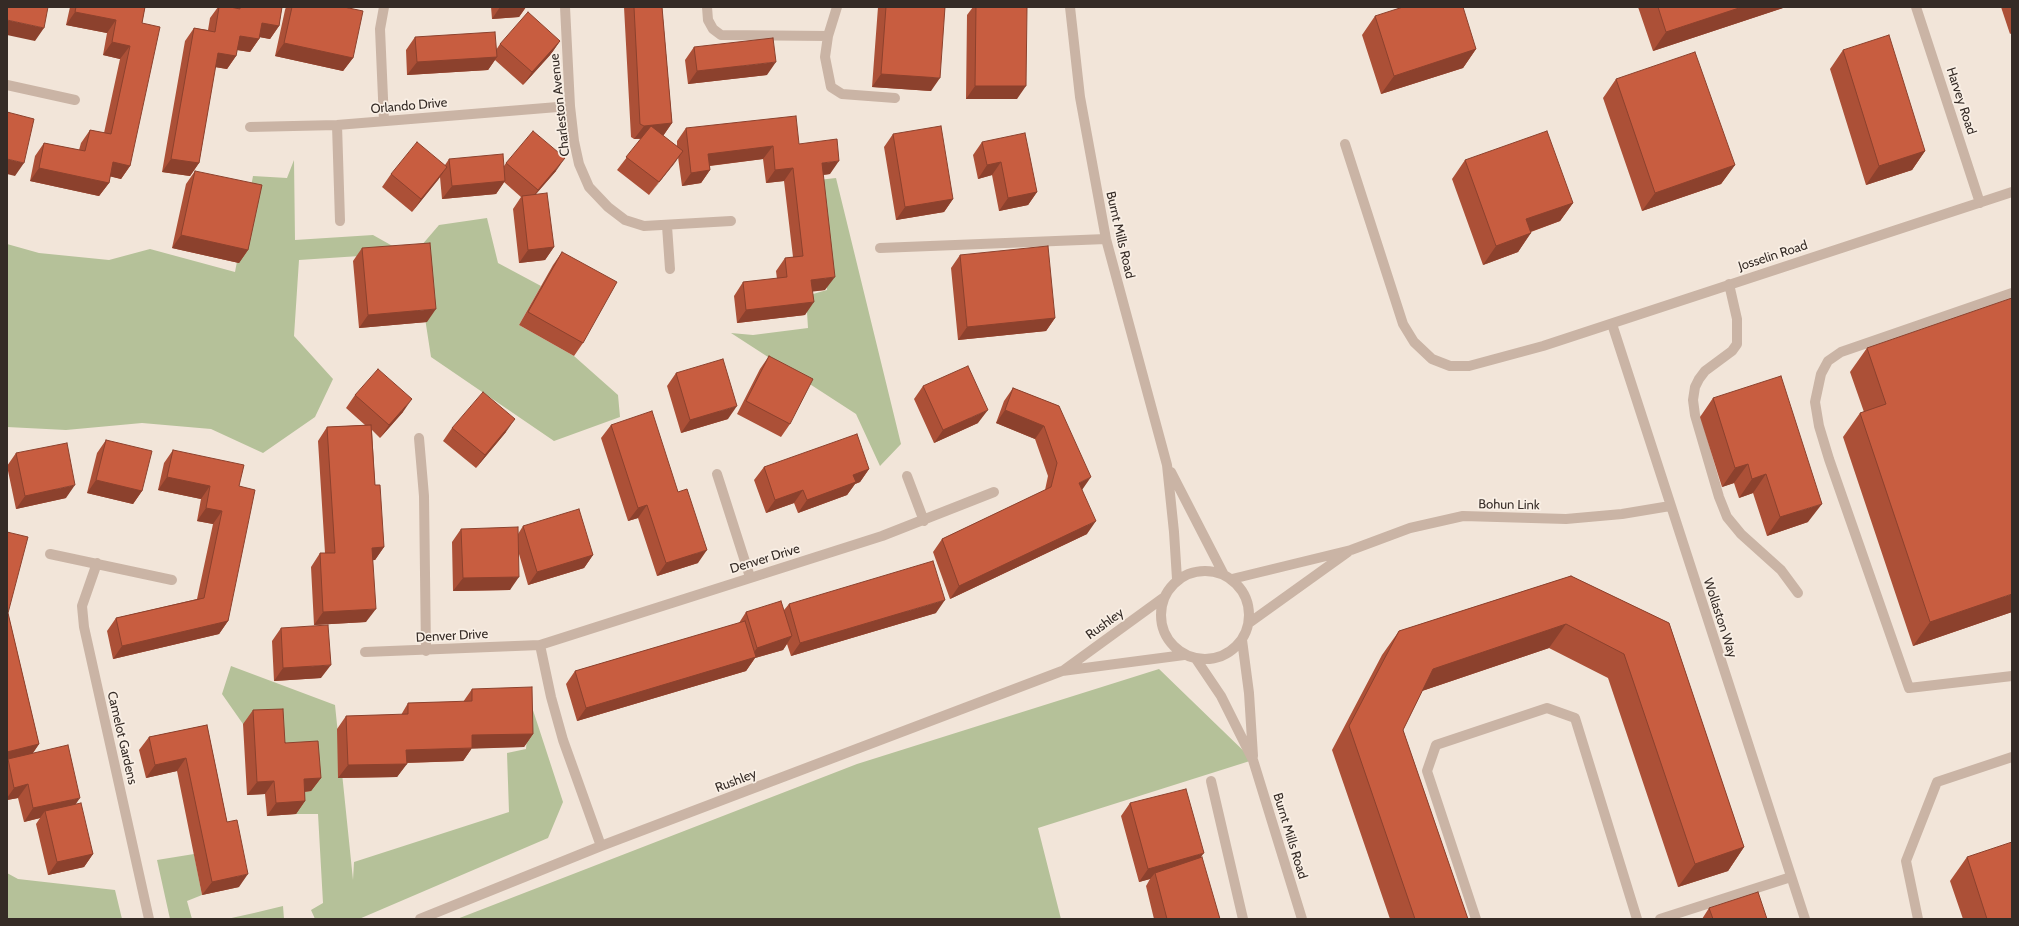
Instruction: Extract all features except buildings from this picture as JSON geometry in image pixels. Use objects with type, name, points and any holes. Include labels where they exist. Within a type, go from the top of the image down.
[{"type":"street","points":[[384,7],[380,29],[384,121]]},
{"type":"street","name":"Charleston Avenue","points":[[565,7],[570,106],[579,164],[589,187],[608,207],[625,220],[644,226],[667,226],[731,221]]},
{"type":"street","points":[[707,7],[708,20],[713,29],[721,35],[828,36]]},
{"type":"street","points":[[837,7],[828,36],[825,57],[831,87],[842,94],[895,98]]},
{"type":"street","name":"Burnt Mills Road","points":[[1070,7],[1080,98],[1106,239],[1167,465],[1177,579]]},
{"type":"street","name":"Harvey Road","points":[[1916,7],[1980,203]]},
{"type":"street","points":[[7,85],[75,100]]},
{"type":"street","name":"Orlando Drive","points":[[250,127],[337,125],[570,106]]},
{"type":"street","points":[[337,125],[340,221]]},
{"type":"street","name":"Josselin Road","points":[[1345,144],[1403,324],[1414,342],[1432,359],[1450,366],[1469,366],[1543,346],[2012,192]]},
{"type":"street","points":[[667,226],[670,269]]},
{"type":"street","points":[[880,248],[1106,239]]},
{"type":"street","points":[[1728,284],[1737,319],[1737,344],[1732,351],[1705,372],[1699,379],[1695,387],[1693,400],[1694,415],[1719,497],[1727,517],[1741,534],[1781,570],[1798,593]]},
{"type":"street","points":[[2012,293],[1841,352],[1828,362],[1821,374],[1815,402],[1819,426],[1828,459],[1909,688],[2012,676]]},
{"type":"street","name":"Wollaston Way","points":[[1612,324],[1805,919]]},
{"type":"street","points":[[419,438],[424,496],[426,651]]},
{"type":"street","name":"Burnt Mills Road","points":[[1167,465],[1228,577]]},
{"type":"street","points":[[717,474],[750,577]]},
{"type":"street","points":[[907,476],[924,521]]},
{"type":"street","name":"Denver Drive","points":[[364,652],[426,651],[540,645],[882,536],[924,521],[994,492]]},
{"type":"street","name":"Bohun Link","points":[[1351,550],[1410,528],[1463,516],[1566,519],[1622,514],[1670,506]]},
{"type":"street","points":[[1228,577],[1351,550]]},
{"type":"street","points":[[1249,623],[1351,550]]},
{"type":"street","points":[[50,554],[98,563],[172,580]]},
{"type":"street","name":"Camelot Gardens","points":[[98,563],[82,606],[84,627],[149,919]]},
{"type":"street","points":[[1199,570],[1215,571],[1228,577],[1242,590],[1248,604],[1249,623],[1242,640],[1228,654],[1212,659],[1196,659],[1184,655],[1170,644],[1162,628],[1160,613],[1163,598],[1177,579],[1199,570]]},
{"type":"street","name":"Rushley","points":[[1062,671],[1163,598]]},
{"type":"street","name":"Burnt Mills Road","points":[[1242,640],[1249,693],[1253,760]]},
{"type":"street","points":[[540,645],[550,697],[563,740],[601,846]]},
{"type":"street","name":"Rushley","points":[[420,919],[601,846],[1062,671],[1184,655]]},
{"type":"street","name":"Burnt Mills Road","points":[[1196,659],[1221,696],[1253,760],[1302,919]]},
{"type":"street","points":[[1476,919],[1427,771],[1436,745],[1547,708],[1575,718],[1637,919]]},
{"type":"street","points":[[1918,919],[1906,861],[1937,782],[2012,757]]},
{"type":"street","points":[[1211,781],[1243,919]]},
{"type":"street","points":[[1660,919],[1791,877]]},
{"type":"green space","points":[[294,160],[295,240],[373,235],[405,253],[299,260],[294,336],[333,379],[315,417],[263,453],[211,429],[142,423],[66,430],[7,427],[7,244],[39,253],[109,260],[150,249],[235,272],[253,176],[287,178]]},
{"type":"green space","points":[[836,178],[901,444],[880,466],[856,414],[731,333],[753,335],[808,328],[806,296],[827,290],[818,180]]},
{"type":"green space","points":[[487,218],[498,263],[541,286],[519,325],[574,356],[618,395],[620,417],[554,441],[431,357],[415,253],[439,225]]},
{"type":"green space","points":[[231,666],[335,705],[353,880],[354,862],[509,812],[507,753],[526,749],[530,701],[563,802],[548,838],[359,919],[315,919],[311,910],[323,903],[318,814],[296,814],[276,756],[274,722],[243,724],[222,694]]},
{"type":"green space","points":[[1159,669],[1253,760],[1038,828],[1061,919],[457,919],[857,764]]},
{"type":"green space","points":[[194,854],[202,895],[187,901],[192,919],[170,919],[157,860]]},
{"type":"green space","points":[[7,873],[18,879],[115,890],[122,919],[7,919]]},
{"type":"green space","points":[[283,906],[284,919],[227,919],[254,913]]}]
